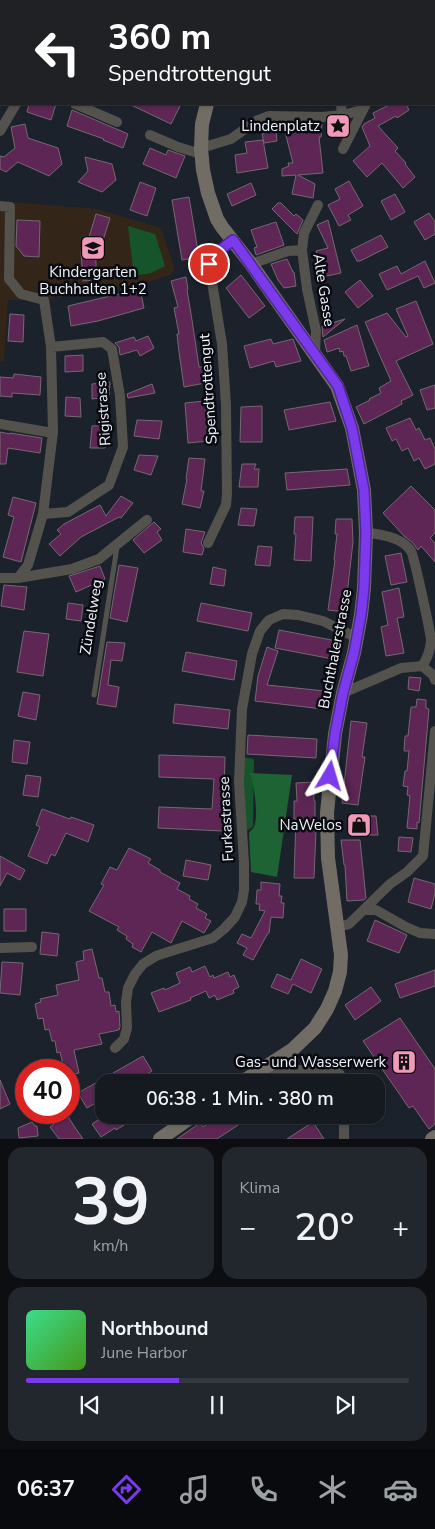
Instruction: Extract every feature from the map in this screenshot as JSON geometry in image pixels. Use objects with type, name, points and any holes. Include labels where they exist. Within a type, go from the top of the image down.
[{"type":"street","points":[[0,131],[15,105]]},
{"type":"street","points":[[77,105],[117,122]]},
{"type":"street","name":"Buchthalerstrasse","points":[[207,105],[202,124],[201,151],[208,193],[218,219],[222,228],[251,264],[338,386],[352,428],[364,490],[366,533],[364,588],[357,638],[335,734],[327,813],[328,858],[341,955],[340,972],[327,1010],[315,1028],[303,1040],[255,1074]]},
{"type":"street","points":[[341,105],[342,115]]},
{"type":"street","points":[[150,135],[178,147],[201,151],[231,139],[256,121],[269,116],[322,117],[342,115],[364,107]]},
{"type":"street","points":[[343,150],[364,107]]},
{"type":"street","points":[[0,206],[10,207],[9,279],[21,294],[44,300],[51,347],[53,433],[43,514],[28,565],[18,578]]},
{"type":"street","name":"Alte Gasse","points":[[315,353],[316,331],[307,289],[302,250],[304,233],[318,206]]},
{"type":"street","name":"Spendtrottengut","points":[[208,543],[226,505],[227,494],[226,405],[222,344],[209,264],[214,255],[233,240]]},
{"type":"street","points":[[251,264],[288,250],[302,250]]},
{"type":"street","name":"Rigistrasse","points":[[43,514],[68,512],[109,485],[123,446],[120,396],[112,349],[103,342],[51,347]]},
{"type":"street","points":[[0,424],[53,433]]},
{"type":"street","name":"Zündelweg","points":[[0,578],[18,578],[72,569],[99,559],[147,520]]},
{"type":"street","points":[[366,533],[377,533],[400,541],[412,552],[431,639],[428,658],[422,666]]},
{"type":"street","name":"Furkastrasse","points":[[115,1048],[124,1039],[127,1028],[126,1002],[128,988],[143,964],[156,956],[213,938],[235,917],[242,902],[244,863],[238,782],[242,709],[252,654],[260,631],[269,620],[283,614],[298,615],[323,621],[357,638]]},
{"type":"street","points":[[343,693],[401,668],[422,666],[433,675],[435,680]]},
{"type":"street","points":[[338,927],[349,924],[390,884],[407,872],[423,856],[435,732]]},
{"type":"street","points":[[364,910],[376,910],[420,933],[435,934]]},
{"type":"street","points":[[0,948],[32,947]]},
{"type":"street","points":[[268,1066],[273,1070],[332,1070],[340,1074]]},
{"type":"street","points":[[160,1139],[181,1124]]},
{"type":"street","points":[[344,1124],[344,1139]]},
{"type":"lane","name":"Zündelweg","points":[[94,695],[117,544]]},
{"type":"shaded area","points":[[0,201],[97,209],[161,228],[175,270],[169,275],[152,281],[44,300],[8,300],[4,362],[0,361]]},
{"type":"green space","points":[[128,226],[155,234],[165,266],[151,273],[134,276]]},
{"type":"green space","points":[[242,757],[254,759],[253,827],[246,831]]},
{"type":"green space","points":[[250,773],[292,775],[277,877],[251,872],[249,833],[254,827],[256,808]]},
{"type":"building","points":[[29,105],[56,105],[51,120],[27,112]]},
{"type":"building","points":[[131,105],[180,105],[171,124]]},
{"type":"building","points":[[389,105],[406,105],[409,110],[397,118],[396,116],[378,126],[398,148],[395,151],[415,177],[403,188],[382,163],[367,177],[353,161],[370,146],[362,127],[375,118],[373,113]]},
{"type":"building","points":[[72,110],[128,134],[123,148],[67,126]]},
{"type":"building","points":[[299,123],[322,124],[321,137],[319,137],[323,173],[298,175],[315,184],[313,198],[292,194],[296,175],[282,176],[282,169],[289,166],[288,163],[293,163],[285,132],[298,130]]},
{"type":"building","points":[[25,124],[28,138],[58,148],[62,164],[49,176],[18,162],[6,172],[0,169],[0,156],[4,157],[15,148],[11,127]]},
{"type":"building","points":[[276,131],[277,141],[264,143],[262,134]]},
{"type":"building","points":[[263,140],[268,168],[237,173],[235,155],[247,153],[245,142]]},
{"type":"building","points":[[150,148],[166,155],[168,150],[185,156],[176,178],[143,164]]},
{"type":"building","points":[[85,157],[112,164],[116,180],[102,192],[78,182],[88,171]]},
{"type":"building","points":[[349,181],[363,206],[348,215],[351,220],[339,226],[328,205],[340,199],[335,189]]},
{"type":"building","points":[[140,182],[156,188],[147,216],[130,210]]},
{"type":"building","points":[[251,183],[256,195],[232,206],[227,194]]},
{"type":"building","points":[[395,194],[405,212],[391,220],[381,201]]},
{"type":"building","points":[[189,197],[199,257],[182,260],[172,200]]},
{"type":"building","points":[[278,203],[281,203],[294,216],[296,214],[303,220],[297,234],[272,209]]},
{"type":"building","points":[[429,213],[435,222],[435,234],[425,240],[414,222]]},
{"type":"building","name":"Kindergarten Buchhalten 1+2","points":[[96,214],[110,218],[100,250],[95,248],[97,280],[83,281],[81,252],[83,246],[86,247]]},
{"type":"building","points":[[17,220],[40,221],[39,257],[24,256],[16,246]]},
{"type":"building","points":[[328,220],[341,273],[322,277],[316,251],[328,248],[317,225]]},
{"type":"building","points":[[276,222],[284,245],[256,255],[254,248],[257,247],[251,230]]},
{"type":"building","points":[[381,235],[388,247],[357,261],[351,250]]},
{"type":"building","points":[[287,259],[294,272],[296,286],[284,288],[271,264]]},
{"type":"building","points":[[425,261],[435,283],[424,288],[418,276],[387,290],[379,274],[397,266],[401,274]]},
{"type":"building","points":[[241,275],[265,306],[249,318],[226,288]]},
{"type":"building","points":[[186,277],[199,367],[202,367],[205,383],[184,387],[177,334],[179,334],[174,308],[178,307],[171,281]]},
{"type":"building","points":[[360,280],[373,296],[358,308],[345,292]]},
{"type":"building","points":[[140,289],[144,308],[98,321],[71,326],[68,306]]},
{"type":"building","points":[[416,301],[433,344],[396,361],[413,395],[401,401],[402,404],[364,424],[356,407],[381,393],[379,388],[391,381],[365,322],[387,313],[406,337],[408,336],[396,309]]},
{"type":"building","points":[[10,314],[24,315],[23,342],[8,341]]},
{"type":"building","points":[[345,319],[323,337],[322,326]]},
{"type":"building","points":[[357,325],[369,366],[351,371],[343,351],[340,352],[339,348],[327,352],[324,340]]},
{"type":"building","points":[[148,336],[154,348],[140,356],[137,350],[120,355],[119,347],[115,343],[134,337],[136,341]]},
{"type":"building","points":[[271,339],[273,344],[293,339],[301,361],[276,367],[274,361],[250,368],[244,346]]},
{"type":"building","points":[[83,355],[83,371],[65,372],[65,356]]},
{"type":"building","points":[[14,374],[41,377],[40,395],[12,393],[12,397],[0,396],[0,377],[13,378]]},
{"type":"building","points":[[110,382],[109,397],[92,399],[92,384]]},
{"type":"building","points":[[152,384],[155,393],[128,398],[127,394]]},
{"type":"building","points":[[435,385],[435,408],[427,410],[420,390]]},
{"type":"building","points":[[66,397],[80,398],[81,417],[65,416]]},
{"type":"building","points":[[205,401],[208,441],[188,443],[185,403]]},
{"type":"building","points":[[330,402],[336,421],[289,430],[284,410]]},
{"type":"building","points":[[262,406],[262,442],[240,442],[241,407]]},
{"type":"building","points":[[410,418],[416,430],[419,428],[425,440],[430,438],[435,449],[435,464],[425,469],[419,458],[414,461],[408,448],[402,451],[396,439],[392,441],[386,428]]},
{"type":"building","points":[[137,420],[162,421],[159,439],[134,436]]},
{"type":"building","points":[[109,425],[105,448],[90,448],[92,426]]},
{"type":"building","points":[[0,432],[42,438],[40,453],[8,448],[6,464],[0,464]]},
{"type":"building","points":[[139,455],[158,456],[151,475],[134,470]]},
{"type":"building","points":[[189,458],[205,459],[201,491],[204,491],[200,508],[182,504]]},
{"type":"building","points":[[242,464],[256,464],[254,469],[259,469],[258,487],[239,487]]},
{"type":"building","points":[[347,469],[350,485],[287,490],[285,473]]},
{"type":"building","points":[[411,486],[435,510],[435,533],[430,538],[435,543],[435,562],[421,546],[418,550],[383,513]]},
{"type":"building","points":[[121,496],[133,503],[121,518],[119,517],[81,537],[60,556],[49,544],[61,534],[57,530],[64,524],[100,505],[106,516]]},
{"type":"building","points":[[13,497],[36,503],[21,562],[3,557],[14,517],[8,515]]},
{"type":"building","points":[[241,508],[257,509],[254,526],[238,525]]},
{"type":"building","points":[[295,517],[313,517],[311,561],[294,560]]},
{"type":"building","points":[[336,519],[352,519],[353,542],[345,612],[328,610],[335,560]]},
{"type":"building","points":[[154,522],[161,529],[157,532],[162,540],[144,553],[133,540]]},
{"type":"building","points":[[186,529],[205,532],[201,543],[204,548],[202,555],[183,552]]},
{"type":"building","points":[[258,546],[272,547],[270,566],[255,565]]},
{"type":"building","points":[[401,553],[407,582],[391,585],[385,556]]},
{"type":"building","points":[[119,565],[138,568],[127,622],[110,618]]},
{"type":"building","points":[[100,566],[105,579],[76,592],[69,576]]},
{"type":"building","points":[[213,567],[226,570],[224,586],[210,584]]},
{"type":"building","points":[[4,585],[27,587],[24,610],[1,606]]},
{"type":"building","points":[[399,588],[404,617],[397,618],[404,653],[386,656],[381,627],[388,625],[382,592]]},
{"type":"building","points":[[68,603],[83,605],[81,621],[66,619]]},
{"type":"building","points":[[201,603],[252,613],[248,631],[197,621]]},
{"type":"building","points":[[279,630],[342,642],[338,660],[275,648]]},
{"type":"building","points":[[24,631],[49,634],[43,676],[17,672]]},
{"type":"building","points":[[107,642],[125,643],[122,661],[111,660],[108,685],[119,687],[116,707],[97,704]]},
{"type":"building","points":[[267,647],[278,651],[267,685],[325,691],[323,709],[255,701],[258,676]]},
{"type":"building","points":[[186,652],[237,661],[234,680],[182,671]]},
{"type":"building","points":[[409,677],[421,678],[419,691],[408,689]]},
{"type":"building","points":[[23,692],[40,695],[36,720],[18,716]]},
{"type":"building","points":[[417,699],[426,700],[426,708],[429,709],[417,829],[407,828],[410,796],[407,795],[408,787],[403,786],[409,751],[404,751],[405,736],[408,736],[411,707],[416,707]]},
{"type":"building","points":[[175,704],[230,710],[228,729],[173,723]]},
{"type":"building","points":[[351,721],[367,723],[362,757],[365,757],[358,805],[342,803]]},
{"type":"building","points":[[248,735],[317,739],[316,758],[247,754]]},
{"type":"building","points":[[14,740],[30,742],[27,764],[12,762]]},
{"type":"building","points":[[159,755],[225,757],[223,831],[158,828],[159,807],[212,809],[214,779],[159,777]]},
{"type":"building","points":[[26,775],[41,777],[38,797],[23,795]]},
{"type":"building","points":[[313,782],[316,830],[314,878],[294,878],[296,819],[294,819],[294,801],[297,801],[296,783]]},
{"type":"building","points":[[42,809],[94,825],[88,842],[66,833],[55,856],[51,854],[47,864],[28,856],[40,827],[36,825]]},
{"type":"building","points":[[356,816],[376,816],[378,835],[357,835]]},
{"type":"building","points":[[399,837],[413,838],[411,852],[398,851]]},
{"type":"building","points":[[341,840],[360,840],[366,898],[364,900],[347,901],[345,865]]},
{"type":"building","points":[[129,848],[151,859],[148,863],[180,883],[177,889],[190,896],[189,899],[198,904],[196,908],[207,914],[205,918],[211,921],[204,933],[182,921],[171,943],[152,932],[141,952],[132,947],[133,944],[126,939],[127,936],[117,930],[119,927],[89,911],[104,885],[101,884],[110,867],[117,870]]},
{"type":"building","points":[[0,856],[25,870],[20,880],[7,873],[0,886]]},
{"type":"building","points":[[186,860],[211,865],[208,880],[183,876]]},
{"type":"building","points":[[414,878],[435,884],[431,909],[408,902]]},
{"type":"building","points":[[261,882],[280,884],[279,896],[282,896],[281,903],[284,903],[283,918],[271,917],[269,933],[253,960],[243,955],[247,948],[237,943],[242,934],[251,938],[265,911],[259,910],[260,904],[256,904],[257,890],[261,890]]},
{"type":"building","points":[[4,909],[26,909],[26,931],[4,931]]},
{"type":"building","points":[[375,920],[407,935],[399,953],[367,941]]},
{"type":"building","points":[[42,932],[59,934],[57,956],[40,954]]},
{"type":"building","points":[[92,949],[99,978],[102,978],[105,992],[109,992],[111,1006],[115,1005],[116,1012],[119,1011],[120,1027],[119,1030],[99,1034],[102,1044],[74,1050],[76,1059],[62,1059],[60,1052],[57,1053],[55,1041],[52,1041],[49,1029],[45,1030],[43,1018],[38,1019],[35,1004],[41,1002],[40,999],[58,995],[56,985],[79,980],[76,962],[84,960],[83,951]]},
{"type":"building","points":[[301,959],[322,969],[311,993],[293,984],[288,994],[271,987],[277,974],[291,980]]},
{"type":"building","points":[[2,962],[23,963],[20,995],[0,993]]},
{"type":"building","points":[[205,966],[210,977],[213,975],[214,978],[228,972],[230,977],[234,975],[239,987],[233,990],[234,993],[217,1000],[215,995],[209,998],[206,991],[190,998],[191,1000],[159,1012],[151,993],[164,988],[165,990],[180,983],[176,973],[190,967],[192,972]]},
{"type":"building","points":[[435,970],[435,986],[400,998],[395,984]]},
{"type":"building","points":[[371,987],[381,1001],[355,1020],[345,1005]]},
{"type":"building","name":"Gas- und Wasserwerk","points":[[400,1018],[435,1069],[435,1124],[429,1129],[413,1106],[409,1108],[363,1041]]},
{"type":"building","points":[[143,1056],[152,1071],[147,1074],[111,1074]]},
{"type":"building","points":[[0,1080],[10,1104],[0,1109]]},
{"type":"building","points":[[95,1083],[95,1103],[87,1108],[80,1096],[80,1092]]},
{"type":"building","points":[[95,1122],[95,1124],[126,1124],[101,1137],[92,1124]]},
{"type":"building","points":[[27,1124],[34,1124],[37,1126],[38,1136],[19,1138],[18,1128]]},
{"type":"building","points":[[54,1124],[73,1124],[83,1139],[59,1139],[50,1127]]},
{"type":"building","points":[[199,1124],[203,1127],[208,1124],[240,1124],[217,1139],[177,1139]]},
{"type":"building","points":[[310,1124],[314,1124],[324,1139],[287,1139]]},
{"type":"place","name":"Lindenplatz","points":[[338,126]]},
{"type":"place","name":"Kindergarten Buchhalten 1+2","points":[[93,248]]},
{"type":"place","name":"NaWelos","points":[[359,825]]},
{"type":"place","name":"Gas- und Wasserwerk","points":[[404,1062]]},
{"type":"route","points":[[209,264],[214,255],[233,240],[338,386],[352,428],[364,490],[366,533],[364,588],[357,638],[335,734],[330,776]]}]
